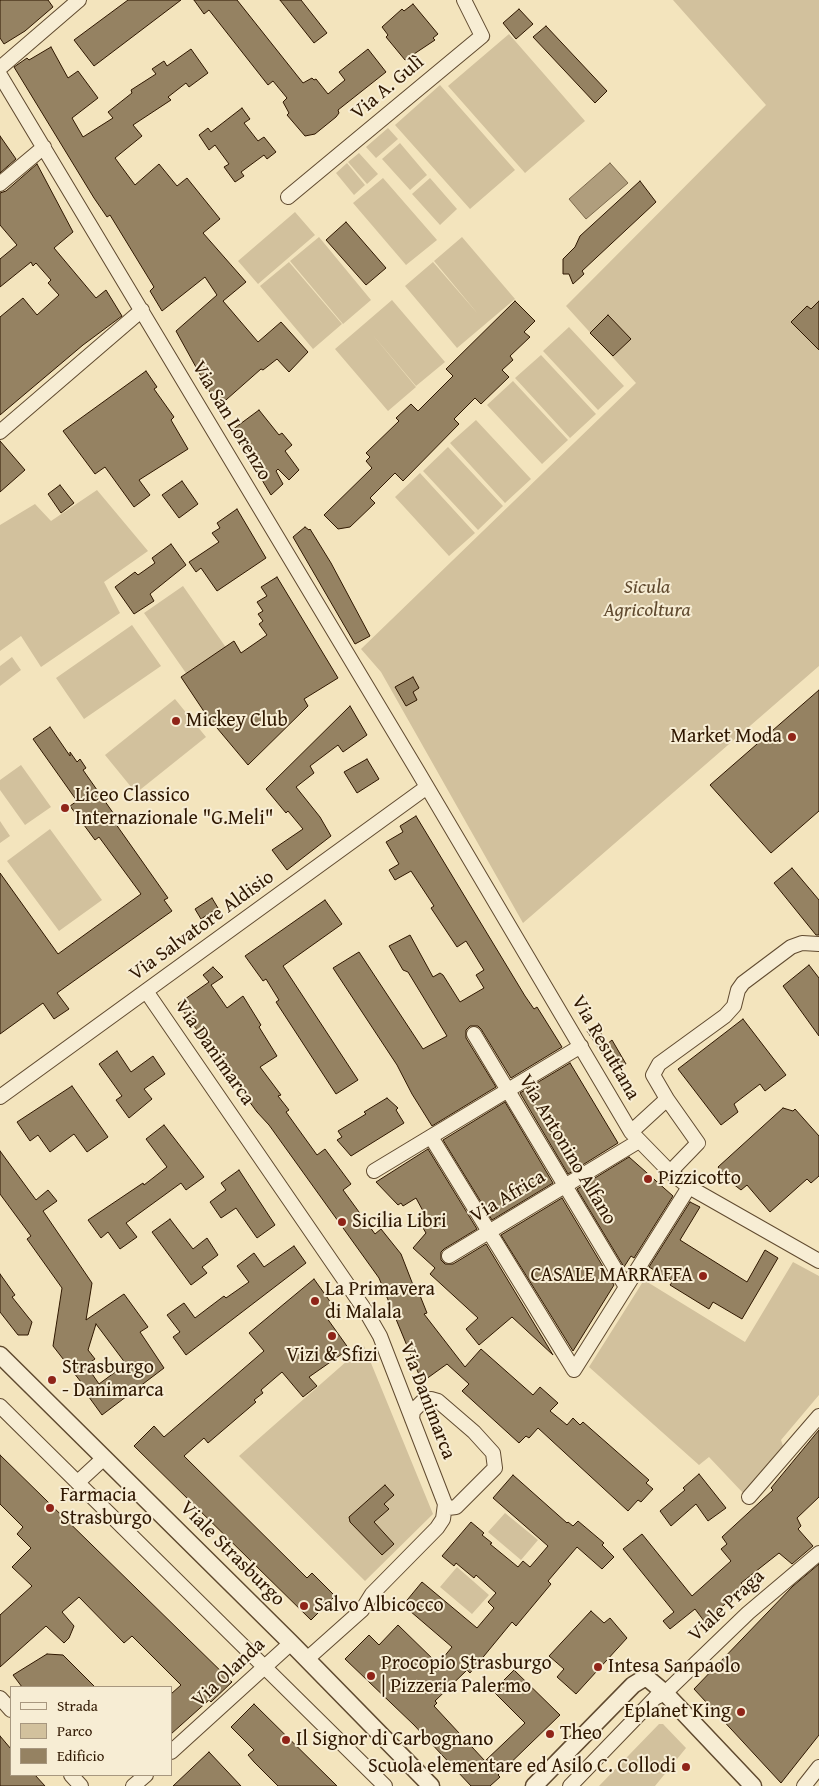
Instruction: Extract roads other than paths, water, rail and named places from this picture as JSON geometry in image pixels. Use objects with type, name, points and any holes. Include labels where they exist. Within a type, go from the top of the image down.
[{"type":"street","points":[[0,68],[79,0]]},
{"type":"street","name":"Via A. Gulì","points":[[288,197],[482,36],[464,0]]},
{"type":"street","name":"Via San Lorenzo","points":[[0,75],[427,787]]},
{"type":"street","points":[[0,184],[44,147]]},
{"type":"street","points":[[0,432],[142,310]]},
{"type":"street","name":"Via Salvatore Aldisio","points":[[0,1097],[427,787]]},
{"type":"street","name":"Via Resuttana","points":[[427,787],[635,1136],[670,1172],[689,1187],[819,1260]]},
{"type":"street","points":[[670,1172],[698,1143],[667,1099],[653,1075],[659,1064],[725,1016],[734,1006],[738,990],[791,947],[802,943],[819,944]]},
{"type":"street","name":"Via Danimarca","points":[[146,991],[361,1302],[380,1336],[446,1504]]},
{"type":"street","name":"Via Antonino Alfano","points":[[474,1034],[626,1287]]},
{"type":"street","points":[[374,1171],[581,1046]]},
{"type":"street","name":"Via Africa","points":[[449,1256],[565,1186],[635,1136],[667,1099]]},
{"type":"street","points":[[431,1136],[574,1370],[689,1187]]},
{"type":"street","name":"Viale Strasburgo","points":[[0,1355],[291,1643],[431,1786]]},
{"type":"street","points":[[412,1419],[412,1411],[423,1401],[431,1399],[438,1401],[474,1432],[493,1452],[495,1468],[456,1507],[448,1508],[446,1504]]},
{"type":"street","points":[[0,1406],[385,1786]]},
{"type":"street","points":[[750,1497],[819,1416]]},
{"type":"street","points":[[78,1482],[104,1458]]},
{"type":"street","points":[[307,1660],[362,1610],[372,1594],[437,1528],[443,1519],[446,1504]]},
{"type":"street","name":"Viale Praga","points":[[570,1786],[656,1698],[666,1693],[748,1613],[819,1553]]},
{"type":"street","name":"Via Olanda","points":[[172,1751],[291,1643]]},
{"type":"street","points":[[534,1786],[638,1680],[646,1677],[650,1678],[666,1693],[753,1786]]},
{"type":"street","points":[[0,1698],[10,1709]]},
{"type":"street","points":[[804,1786],[819,1767]]},
{"type":"street","points":[[72,1776],[81,1786]]},
{"type":"street","points":[[133,1786],[145,1776]]},
{"type":"place","name":"Mickey Club","points":[[176,721]]},
{"type":"place","name":"Market Moda","points":[[792,737]]},
{"type":"place","name":"Liceo Classico Internazionale \"G.Meli\"","points":[[65,808]]},
{"type":"place","name":"Pizzicotto","points":[[648,1179]]},
{"type":"place","name":"Sicilia Libri","points":[[342,1222]]},
{"type":"place","name":"CASALE MARRAFFA","points":[[703,1276]]},
{"type":"place","name":"La Primavera di Malala","points":[[315,1301]]},
{"type":"place","name":"Vizi & Sfizi","points":[[332,1336]]},
{"type":"place","name":"Strasburgo - Danimarca","points":[[52,1380]]},
{"type":"place","name":"Farmacia Strasburgo","points":[[50,1508]]},
{"type":"place","name":"Salvo Albicocco","points":[[304,1606]]},
{"type":"place","name":"Intesa Sanpaolo","points":[[598,1667]]},
{"type":"place","name":"Procopio Strasburgo | Pizzeria Palermo","points":[[371,1676]]},
{"type":"place","name":"Eplanet King","points":[[741,1712]]},
{"type":"place","name":"Theo","points":[[550,1734]]},
{"type":"place","name":"Il Signor di Carbognano","points":[[286,1740]]},
{"type":"place","name":"Scuola elementare ed Asilo C. Collodi","points":[[686,1767]]},
{"type":"park label","name":"Sicula Agricoltura","points":[[647,600]]}]
